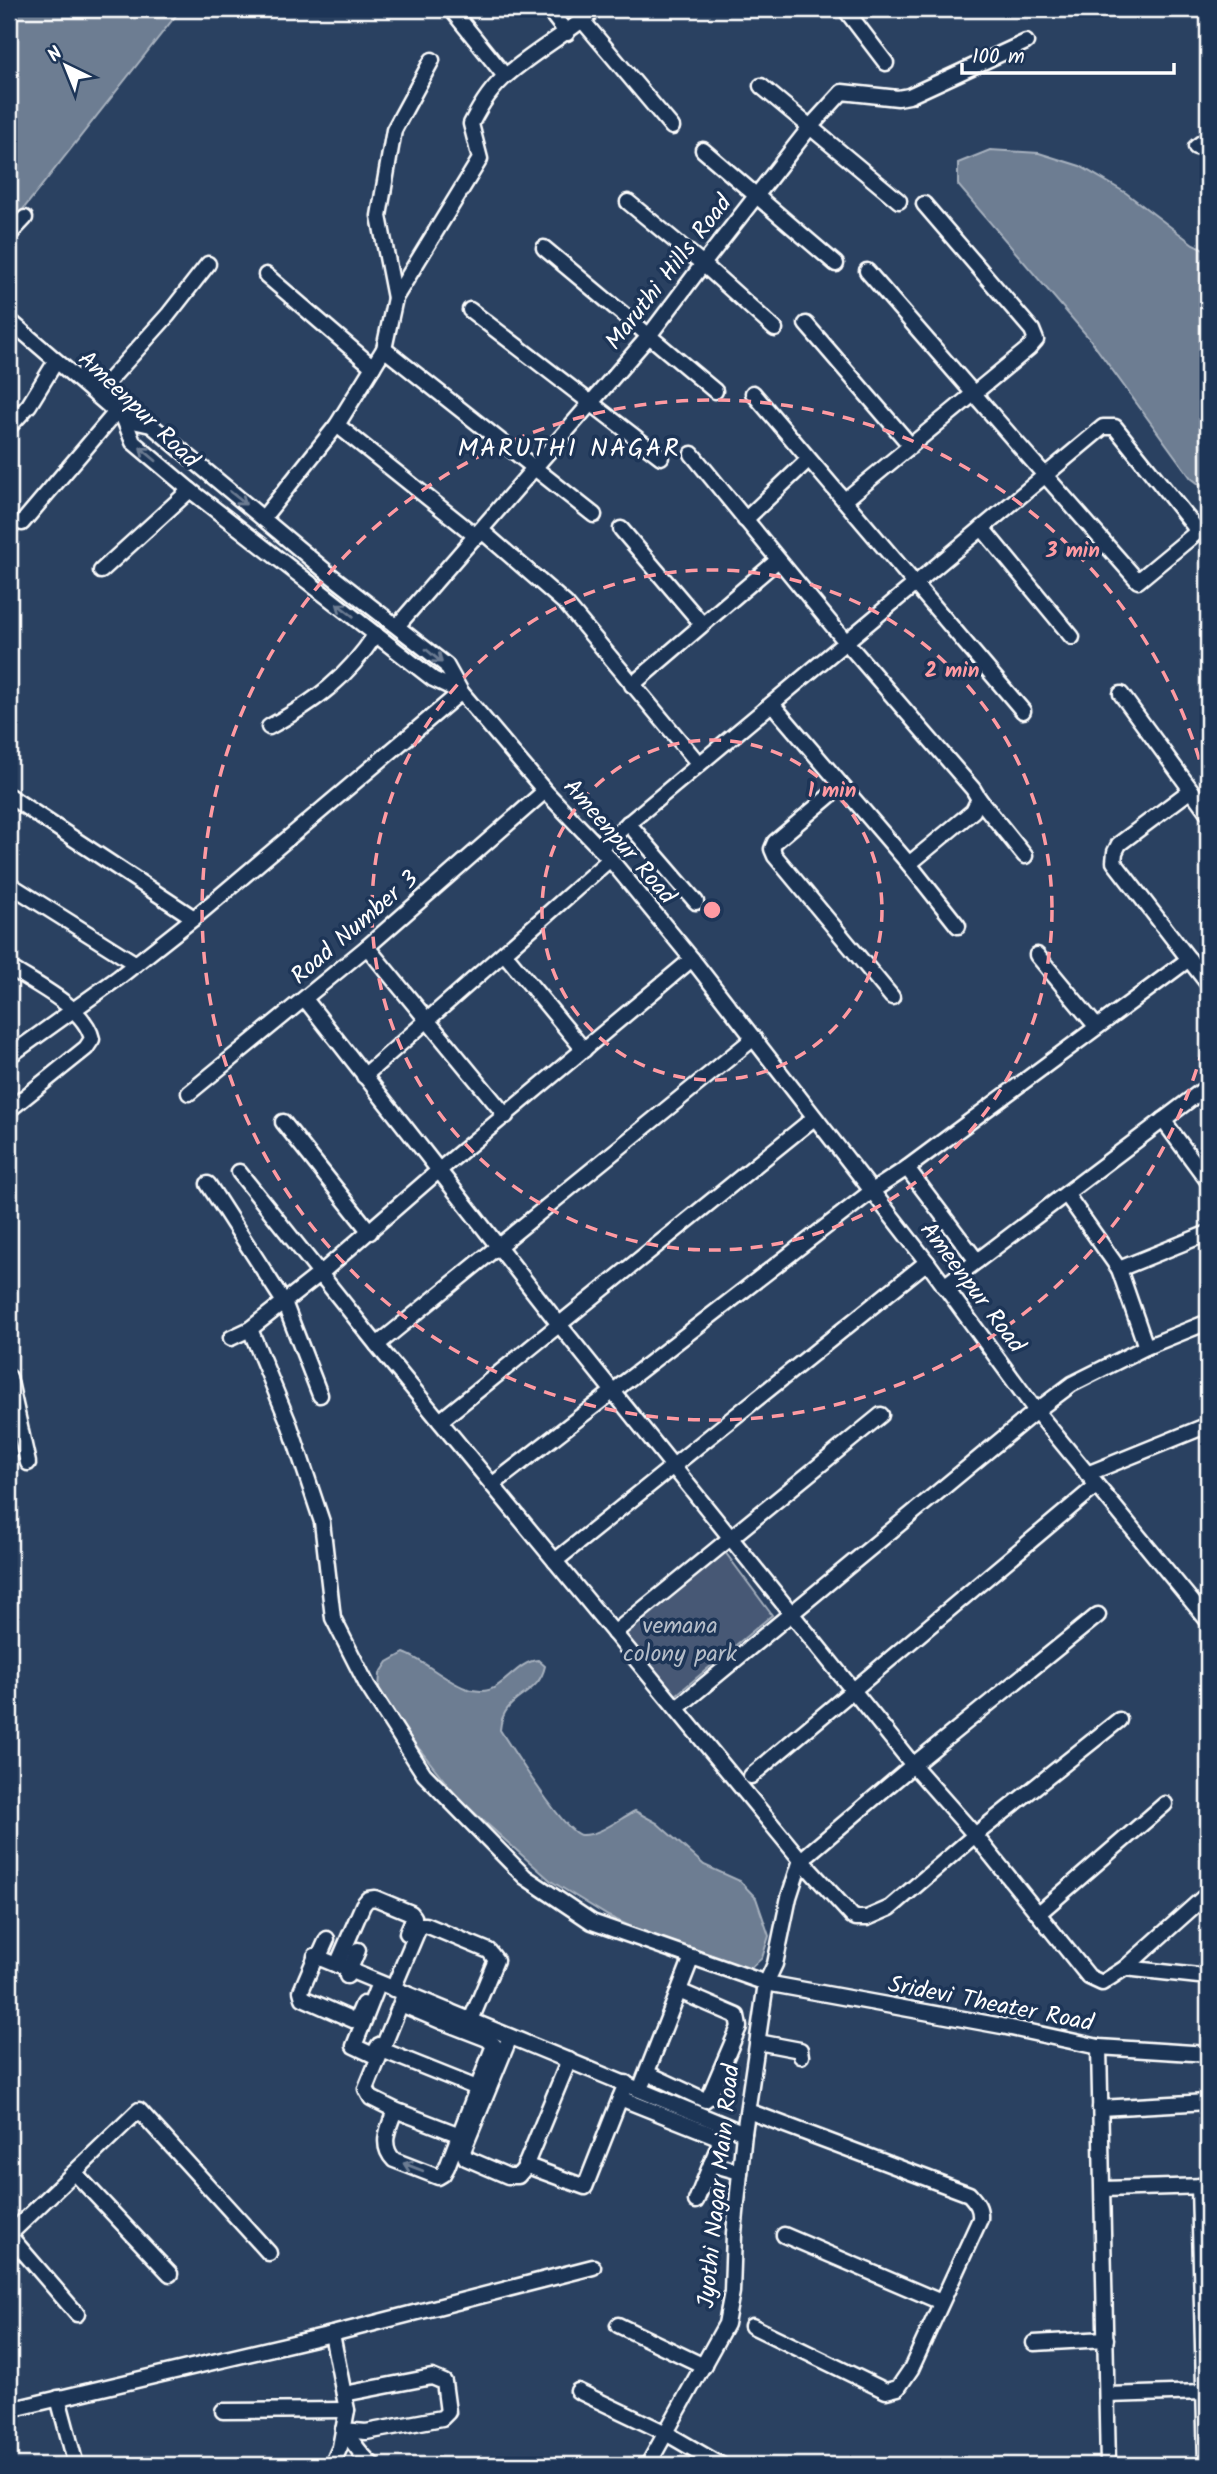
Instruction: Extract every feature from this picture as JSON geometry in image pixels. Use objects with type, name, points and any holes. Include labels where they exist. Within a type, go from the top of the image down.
[{"type":"street","points":[[452,9],[505,76]]},
{"type":"street","points":[[548,9],[567,33]]},
{"type":"street","points":[[263,518],[337,425],[384,349],[395,298],[480,159],[471,124],[482,103],[505,76],[567,33],[596,9]]},
{"type":"street","points":[[845,9],[886,62]]},
{"type":"street","points":[[582,20],[672,127]]},
{"type":"street","name":"Maruthi Hills Road","points":[[398,625],[480,534],[648,337],[810,127],[842,92],[898,98],[908,96],[1026,42]]},
{"type":"street","points":[[395,298],[379,216],[394,130],[432,60]]},
{"type":"street","points":[[761,86],[899,201]]},
{"type":"street","points":[[703,150],[836,264]]},
{"type":"street","points":[[628,202],[703,264],[775,329]]},
{"type":"street","points":[[845,500],[1034,344],[1036,335],[924,204]]},
{"type":"street","points":[[9,235],[25,218]]},
{"type":"street","points":[[544,247],[715,391]]},
{"type":"street","points":[[96,395],[168,316],[208,264]]},
{"type":"street","points":[[599,848],[628,823],[772,704],[1045,475],[1103,427],[1115,427],[1194,526],[1196,533],[1138,581],[1045,475],[974,394],[867,271]]},
{"type":"street","points":[[266,275],[373,367]]},
{"type":"street","points":[[470,310],[661,457]]},
{"type":"street","name":"Ameenpur Road","points":[[9,320],[120,415],[133,442],[195,494],[433,680],[461,692],[545,791],[610,859],[692,959],[927,1262],[1036,1411],[1208,1621]]},
{"type":"street","points":[[806,324],[911,446]]},
{"type":"street","points":[[384,349],[594,515]]},
{"type":"street","points":[[9,428],[29,405],[57,361]]},
{"type":"street","points":[[753,393],[1023,711]]},
{"type":"street","points":[[9,1056],[136,964],[194,918],[461,692],[446,665],[328,573],[151,425],[120,415],[22,523]]},
{"type":"street","points":[[337,425],[480,534],[566,604],[699,764]]},
{"type":"street","points":[[691,454],[846,642],[973,789],[1025,856]]},
{"type":"street","points":[[745,520],[808,460]]},
{"type":"street","points":[[101,570],[195,494],[216,481]]},
{"type":"street","points":[[982,528],[1072,637]]},
{"type":"street","points":[[621,529],[702,624]]},
{"type":"street","points":[[632,685],[778,560]]},
{"type":"street","points":[[269,727],[298,711],[325,691],[356,663],[376,634]]},
{"type":"street","points":[[1121,694],[1208,813]]},
{"type":"street","points":[[772,704],[909,864],[958,926]]},
{"type":"street","points":[[841,786],[775,842],[772,849],[892,997]]},
{"type":"street","points":[[1191,790],[1119,844],[1114,862],[1208,984]]},
{"type":"street","name":"Road Number 3","points":[[189,1093],[367,947],[545,791]]},
{"type":"street","points":[[9,796],[194,918]]},
{"type":"street","points":[[909,864],[973,811],[979,799]]},
{"type":"street","points":[[628,823],[696,902]]},
{"type":"street","points":[[364,1076],[610,859]]},
{"type":"street","points":[[9,884],[136,964]]},
{"type":"street","points":[[367,947],[506,1116]]},
{"type":"street","points":[[504,953],[584,1050]]},
{"type":"street","points":[[1037,955],[1096,1026]]},
{"type":"street","points":[[231,1338],[250,1329],[321,1273],[692,959]]},
{"type":"street","points":[[492,1485],[872,1191],[907,1168],[1189,959]]},
{"type":"street","points":[[9,967],[74,1009],[91,1032],[92,1039],[86,1048],[9,1110]]},
{"type":"street","points":[[305,999],[558,1323],[913,1765],[975,1835],[1089,1977],[1102,1983],[1125,1968],[1203,1898]]},
{"type":"street","points":[[377,1345],[754,1038]]},
{"type":"street","points":[[944,1286],[1208,1086]]},
{"type":"street","points":[[440,1421],[814,1118]]},
{"type":"street","points":[[1163,1120],[1208,1181]]},
{"type":"street","points":[[283,1122],[370,1232]]},
{"type":"street","points":[[907,1168],[977,1261]]},
{"type":"street","points":[[239,1172],[492,1485],[801,1860],[852,1916],[867,1918],[890,1908],[975,1835],[1119,1720]]},
{"type":"street","points":[[208,1184],[284,1302],[320,1395]]},
{"type":"street","points":[[1066,1194],[1119,1269],[1146,1347]]},
{"type":"street","points":[[1119,1269],[1208,1233]]},
{"type":"street","points":[[555,1561],[927,1262]]},
{"type":"street","points":[[677,1708],[1072,1384],[1146,1347],[1208,1322]]},
{"type":"street","name":"Sridevi Theater Road","points":[[250,1329],[290,1426],[322,1522],[334,1618],[367,1685],[424,1774],[525,1877],[592,1922],[766,1983],[1002,2026],[1099,2048],[1208,2054]]},
{"type":"street","points":[[9,1377],[28,1463]]},
{"type":"street","points":[[614,1633],[881,1415]]},
{"type":"street","points":[[1087,1474],[1208,1425]]},
{"type":"street","points":[[751,1776],[1096,1486]]},
{"type":"street","points":[[801,1860],[1098,1615]]},
{"type":"street","points":[[1038,1913],[1165,1804]]},
{"type":"street","name":"Jyothi Nagar Main Road","points":[[648,2465],[726,2324],[732,2292],[744,2133],[766,1983],[775,1964],[789,1897],[801,1860]]},
{"type":"street","points":[[344,1971],[363,1905],[368,1899],[374,1898],[408,1911],[414,1917],[388,1990],[382,2050],[366,2090],[371,2098],[395,2110],[460,2135]]},
{"type":"street","points":[[327,1940],[316,1958],[301,1996],[351,2020],[357,2018],[388,1990],[420,1925],[426,1925],[489,1951],[496,1960],[471,2020]]},
{"type":"street","points":[[344,1971],[358,1950]]},
{"type":"street","points":[[640,2089],[692,1957]]},
{"type":"street","points":[[316,1958],[446,2017],[489,2034],[510,2037],[744,2133]]},
{"type":"street","points":[[1125,1968],[1208,1977]]},
{"type":"street","points":[[647,2073],[705,2100],[709,2097],[739,2027],[737,2016],[679,1991]]},
{"type":"street","points":[[395,2110],[385,2140],[390,2155],[394,2160],[438,2177],[443,2174],[494,2045],[489,2034],[471,2020],[446,2017]]},
{"type":"street","points":[[510,2037],[463,2151],[463,2156],[508,2176],[518,2176],[525,2165],[569,2060]]},
{"type":"street","points":[[758,2042],[800,2050],[801,2056]]},
{"type":"street","points":[[1099,2048],[1108,2465]]},
{"type":"street","points":[[382,2050],[477,2088]]},
{"type":"street","points":[[525,2165],[585,2187],[626,2083]]},
{"type":"street","points":[[620,2098],[718,2137],[719,2145],[696,2201]]},
{"type":"street","points":[[1100,2108],[1208,2102]]},
{"type":"street","points":[[78,2314],[9,2235],[139,2110],[269,2253]]},
{"type":"street","points":[[748,2111],[969,2194],[978,2203],[980,2219],[911,2369],[898,2388],[886,2391],[752,2326]]},
{"type":"street","points":[[711,2164],[740,2172]]},
{"type":"street","points":[[75,2173],[170,2274]]},
{"type":"street","points":[[1103,2189],[1204,2186],[1206,2465]]},
{"type":"street","points":[[784,2235],[941,2302]]},
{"type":"street","points":[[9,2410],[332,2334],[593,2267]]},
{"type":"street","points":[[618,2325],[704,2366]]},
{"type":"street","points":[[332,2334],[347,2410],[340,2447],[332,2465]]},
{"type":"street","points":[[1034,2343],[1106,2339]]},
{"type":"street","points":[[343,2430],[366,2432],[442,2418],[448,2412],[444,2382],[432,2376],[344,2395]]},
{"type":"street","points":[[578,2391],[664,2432],[721,2465]]},
{"type":"street","points":[[1107,2395],[1204,2392]]},
{"type":"street","points":[[58,2398],[76,2465]]},
{"type":"street","points":[[223,2411],[347,2410]]},
{"type":"street","points":[[343,2430],[362,2457],[373,2465]]},
{"type":"green space","name":"vemana colony park","points":[[725,1552],[772,1615],[676,1695],[619,1636]]},
{"type":"shaded area","points":[[9,9],[181,9],[9,227]]},
{"type":"shaded area","points":[[990,150],[1039,153],[1080,166],[1126,193],[1193,244],[1208,251],[1208,491],[1191,478],[1089,338],[958,185],[958,163]]},
{"type":"shaded area","points":[[404,1653],[462,1687],[474,1691],[486,1691],[497,1686],[521,1667],[538,1660],[545,1666],[541,1677],[507,1709],[500,1730],[551,1806],[573,1831],[581,1835],[602,1830],[635,1811],[657,1823],[704,1865],[740,1881],[756,1898],[769,1936],[762,1958],[751,1968],[733,1968],[666,1943],[608,1916],[551,1881],[459,1799],[401,1726],[379,1689],[380,1674],[388,1662]]},
{"type":"district","name":"MARUTHI NAGAR","points":[[569,447]]}]
